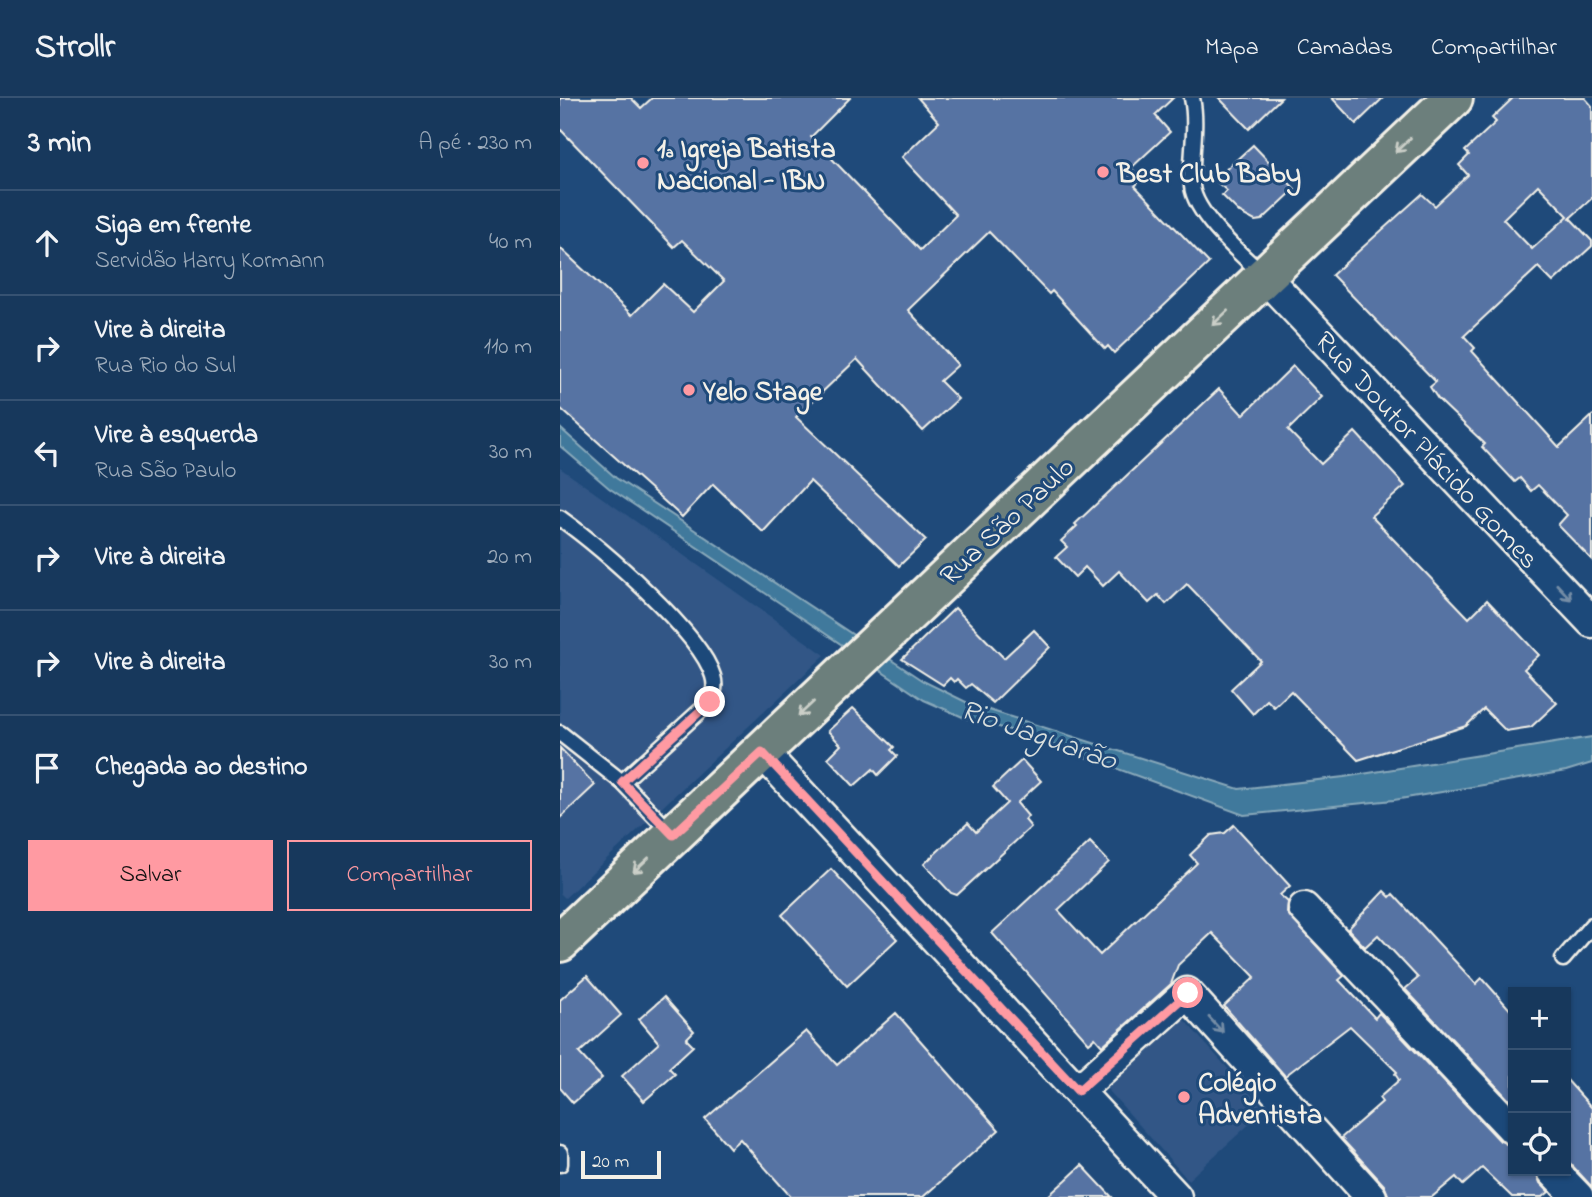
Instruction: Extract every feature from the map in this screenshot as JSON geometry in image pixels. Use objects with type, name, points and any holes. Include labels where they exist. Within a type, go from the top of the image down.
[{"type":"main road","name":"Rua São Paulo","points":[[560,942],[1453,98]]},
{"type":"street","name":"Rua Doutor Plácido Gomes","points":[[1264,276],[1592,622]]},
{"type":"street","points":[[762,752],[1176,1197]]},
{"type":"street","points":[[1304,908],[1508,1124]]},
{"type":"street","points":[[1078,1091],[1188,993],[1371,1197]]},
{"type":"street","points":[[1558,1176],[1578,1197]]},
{"type":"lane","points":[[1192,98],[1195,111],[1192,188],[1214,228],[1264,276]]},
{"type":"lane","points":[[560,518],[652,599],[688,636],[712,673],[715,687],[710,702],[622,782]]},
{"type":"lane","points":[[560,733],[622,782],[673,835]]},
{"type":"lane","points":[[1563,959],[1592,925]]},
{"type":"lane","points":[[560,1153],[560,1164]]},
{"type":"shaded area","points":[[560,468],[825,655],[565,898],[560,893]]},
{"type":"shaded area","name":"Colégio Adventista","points":[[1179,1014],[1265,1110],[1188,1180],[1102,1083]]},
{"type":"water","name":"Rio Jaguarão","points":[[560,428],[616,478],[923,681],[970,704],[1239,789],[1344,777],[1592,737],[1592,763],[1566,771],[1394,800],[1244,815],[1014,731],[965,718],[924,700],[609,488],[560,446]]},
{"type":"building","points":[[560,98],[631,98],[641,108],[652,98],[850,98],[811,137],[920,250],[956,215],[902,157],[939,122],[918,98],[1173,98],[1155,115],[1170,132],[1131,168],[1142,179],[1135,186],[1209,263],[1114,353],[1108,346],[1105,349],[1052,291],[1049,294],[989,232],[908,310],[958,365],[940,381],[958,399],[923,431],[857,359],[796,417],[926,540],[899,566],[810,481],[763,532],[713,484],[682,517],[560,408],[560,248],[632,315],[663,284],[693,312],[724,281],[682,240],[674,247],[560,129]]},
{"type":"building","points":[[1219,98],[1281,98],[1249,129]]},
{"type":"building","points":[[1332,98],[1383,98],[1356,124]]},
{"type":"building","points":[[1513,98],[1585,98],[1592,106],[1592,198],[1570,218],[1592,241],[1592,246],[1553,282],[1538,267],[1464,336],[1475,348],[1472,351],[1559,447],[1592,416],[1592,560],[1558,525],[1567,515],[1538,485],[1531,491],[1520,478],[1515,482],[1482,447],[1485,444],[1438,399],[1430,387],[1436,382],[1332,275],[1422,194],[1435,206],[1468,175],[1459,165],[1469,155],[1465,151],[1496,122],[1492,118]],"holes":[[[1538,185],[1568,216],[1532,249],[1503,219]]]},
{"type":"building","points":[[1253,145],[1295,189],[1262,220],[1255,221],[1240,213],[1222,195],[1227,191],[1217,182],[1225,174],[1223,172]]},
{"type":"building","points":[[1293,366],[1322,397],[1288,430],[1321,464],[1355,432],[1405,486],[1371,516],[1469,618],[1487,600],[1539,655],[1524,669],[1557,703],[1531,727],[1506,731],[1484,709],[1466,726],[1358,760],[1291,691],[1274,707],[1267,700],[1253,714],[1231,689],[1261,661],[1187,584],[1166,604],[1158,595],[1149,603],[1119,571],[1103,586],[1085,567],[1075,577],[1056,557],[1067,547],[1061,541],[1077,526],[1075,524],[1219,389],[1243,415]]},
{"type":"building","points":[[955,608],[1004,658],[1034,630],[1050,647],[993,703],[971,684],[966,688],[957,679],[954,682],[950,678],[943,685],[902,659]]},
{"type":"building","points":[[853,708],[894,747],[891,750],[897,756],[878,775],[873,769],[854,786],[828,758],[841,745],[828,731]]},
{"type":"building","points":[[560,748],[595,785],[560,818]]},
{"type":"building","points":[[1022,760],[1041,781],[1017,803],[1028,816],[1025,820],[1031,827],[957,895],[951,893],[924,864],[968,823],[976,832],[1007,803],[993,787]]},
{"type":"building","points":[[1234,825],[1290,886],[1280,895],[1288,902],[1287,913],[1344,976],[1339,980],[1375,1018],[1379,1013],[1500,1141],[1508,1144],[1508,1176],[1538,1176],[1540,1183],[1549,1192],[1543,1197],[1512,1197],[1482,1168],[1463,1185],[1456,1177],[1432,1197],[1389,1197],[1384,1185],[1341,1138],[1382,1102],[1379,1098],[1399,1080],[1395,1074],[1397,1072],[1350,1026],[1285,1076],[1224,1006],[1255,977],[1212,933],[1178,965],[1171,984],[1102,1046],[1095,1038],[1089,1043],[992,933],[1090,842],[1109,862],[1058,910],[1100,955],[1197,863],[1190,855],[1211,835],[1225,833]]},
{"type":"building","points":[[831,869],[897,939],[847,986],[782,915]]},
{"type":"building","points":[[1384,891],[1390,897],[1393,894],[1476,984],[1482,978],[1508,1007],[1508,1099],[1405,989],[1418,978],[1378,935],[1365,947],[1348,929]]},
{"type":"building","points":[[587,976],[621,1015],[579,1053],[602,1078],[573,1103],[560,1088],[560,1000]]},
{"type":"building","points":[[664,997],[694,1031],[686,1039],[693,1046],[669,1068],[675,1074],[644,1101],[622,1076],[659,1043],[639,1019]]},
{"type":"building","points":[[896,1013],[999,1130],[923,1197],[791,1197],[740,1139],[730,1148],[705,1119],[806,1031],[837,1065]]},
{"type":"building","points":[[1571,1085],[1592,1108],[1592,1187],[1571,1164]]},
{"type":"building","points":[[1082,1165],[1112,1197],[1047,1197],[1066,1180]]},
{"type":"place","name":"1ª Igreja Batista Nacional - IBN","points":[[643,163]]},
{"type":"place","name":"Best Club Baby","points":[[1103,172]]},
{"type":"place","name":"Yelo Stage","points":[[689,390]]},
{"type":"place","name":"Colégio Adventista","points":[[1184,1097]]},
{"type":"route","points":[[710,702],[622,782],[673,835],[762,752],[1078,1091],[1188,993]]}]
